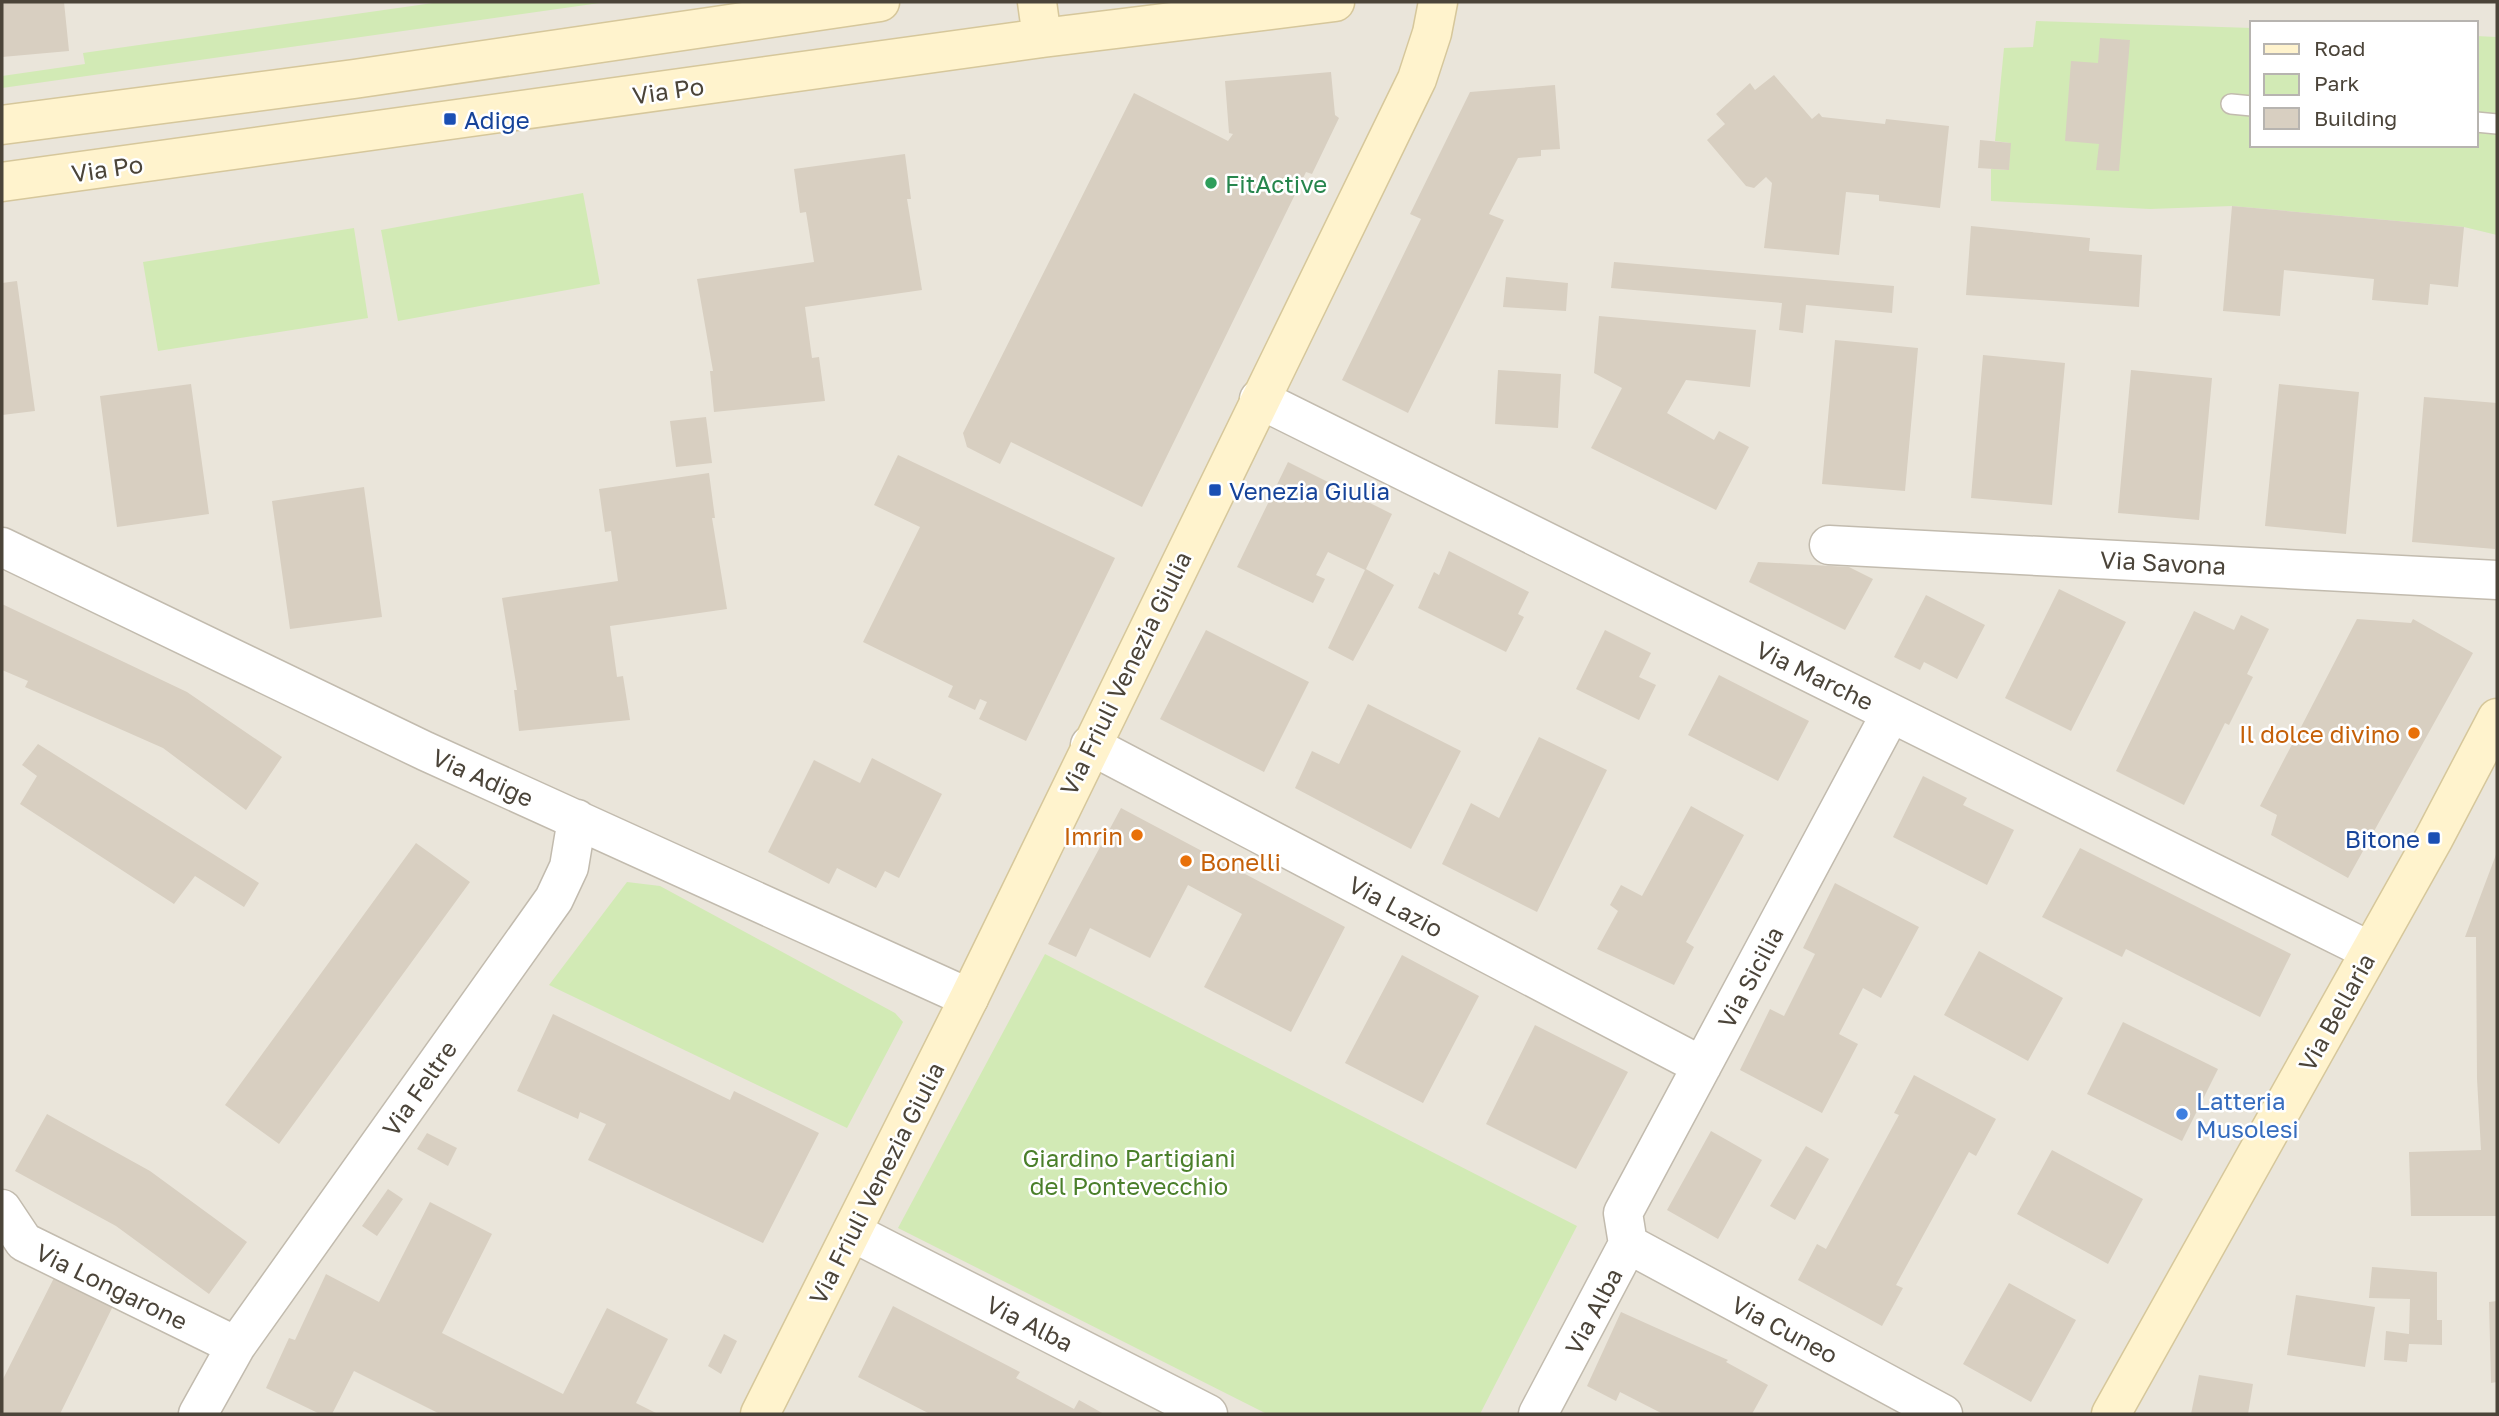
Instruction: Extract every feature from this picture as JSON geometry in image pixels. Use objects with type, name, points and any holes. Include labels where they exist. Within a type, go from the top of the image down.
[{"type":"street","points":[[2,125],[354,79],[880,2]]},
{"type":"street","name":"Via Po","points":[[2,183],[1040,20],[1335,2]]},
{"type":"street","name":"Via Friuli Venezia Giulia","points":[[760,1414],[969,998],[1417,79],[1432,33],[1438,2]]},
{"type":"street","name":"Via Marche","points":[[1259,399],[2370,951]]},
{"type":"street","name":"Via Savona","points":[[1829,545],[2497,580]]},
{"type":"street","name":"Via Adige","points":[[2,547],[425,751],[969,998]]},
{"type":"street","name":"Via Sicilia","points":[[1628,1244],[1623,1213],[1891,713]]},
{"type":"street","name":"Via Bellaria","points":[[2110,1414],[2497,719]]},
{"type":"street","name":"Via Lazio","points":[[1090,745],[1702,1066]]},
{"type":"street","name":"Via Feltre","points":[[198,1414],[236,1346],[554,899],[569,867],[577,819]]},
{"type":"street","name":"Via Longarone","points":[[2,1209],[24,1242],[236,1346]]},
{"type":"street","name":"Via Alba","points":[[852,1232],[1208,1414]]},
{"type":"street","name":"Via Alba","points":[[1538,1414],[1628,1244]]},
{"type":"street","name":"Via Cuneo","points":[[1628,1244],[1943,1414]]},
{"type":"lane","points":[[2231,104],[2250,106]]},
{"type":"lane","points":[[2478,122],[2497,124]]},
{"type":"shaded area","points":[[2,2],[2497,2],[2497,1414],[2,1414]]},
{"type":"green space","points":[[440,2],[607,2],[2,88],[2,76],[85,64],[83,53]]},
{"type":"green space","points":[[2036,21],[2250,28],[2250,147],[2478,147],[2478,36],[2497,37],[2497,235],[2464,227],[2232,206],[2150,209],[1991,201],[1991,169],[2009,170],[2010,143],[1995,141],[2004,48],[2033,47]]},
{"type":"green space","points":[[583,193],[600,284],[398,321],[381,230]]},
{"type":"green space","points":[[354,228],[368,318],[158,351],[143,262]]},
{"type":"green space","points":[[627,882],[660,886],[895,1013],[903,1022],[847,1128],[549,985]]},
{"type":"green space","name":"Giardino Partigiani del Pontevecchio","points":[[1045,954],[1577,1226],[1480,1414],[1267,1414],[898,1228]]},
{"type":"building","points":[[2,2],[64,2],[69,51],[2,57]]},
{"type":"building","points":[[2100,38],[2130,40],[2119,171],[2096,170],[2099,144],[2065,141],[2071,61],[2098,63]]},
{"type":"building","points":[[1331,72],[1335,115],[1339,118],[1312,174],[1306,172],[1142,507],[1011,442],[1000,464],[967,447],[963,433],[1134,93],[1228,141],[1233,134],[1229,133],[1225,81]]},
{"type":"building","points":[[1774,75],[1812,119],[1819,113],[1822,117],[1885,124],[1886,119],[1949,126],[1940,208],[1879,201],[1879,195],[1846,192],[1839,255],[1764,248],[1772,183],[1766,177],[1754,188],[1746,186],[1707,140],[1725,124],[1716,114],[1750,83],[1755,90]]},
{"type":"building","points":[[1555,85],[1560,149],[1541,150],[1541,156],[1518,158],[1489,214],[1504,220],[1408,413],[1342,380],[1421,219],[1410,214],[1470,92]]},
{"type":"building","points":[[1980,140],[2011,143],[2009,170],[1978,168]]},
{"type":"building","points":[[905,154],[911,199],[907,199],[922,290],[805,307],[812,358],[819,357],[825,401],[714,412],[710,371],[713,371],[697,279],[814,262],[806,212],[800,213],[794,169]]},
{"type":"building","points":[[2232,206],[2464,227],[2458,287],[2430,284],[2428,305],[2372,300],[2374,279],[2284,270],[2280,316],[2223,311]]},
{"type":"building","points":[[1971,226],[2090,238],[2089,251],[2142,255],[2139,307],[1966,295]]},
{"type":"building","points":[[1614,262],[1894,286],[1892,313],[1806,305],[1803,333],[1779,330],[1782,303],[1611,288]]},
{"type":"building","points":[[1506,277],[1568,283],[1566,311],[1503,307]]},
{"type":"building","points":[[17,281],[35,411],[2,415],[2,283]]},
{"type":"building","points":[[1599,316],[1756,330],[1750,387],[1686,380],[1667,413],[1714,440],[1719,431],[1749,447],[1716,510],[1591,448],[1622,388],[1594,373]]},
{"type":"building","points":[[1835,340],[1918,348],[1905,491],[1822,484]]},
{"type":"building","points":[[1983,355],[2065,363],[2052,505],[1971,498]]},
{"type":"building","points":[[1498,370],[1561,374],[1558,428],[1495,424]]},
{"type":"building","points":[[2131,370],[2212,378],[2199,520],[2118,513]]},
{"type":"building","points":[[191,384],[209,514],[117,527],[100,396]]},
{"type":"building","points":[[2279,384],[2359,392],[2346,534],[2265,526]]},
{"type":"building","points":[[2424,397],[2497,403],[2495,549],[2412,542]]},
{"type":"building","points":[[706,417],[712,463],[676,467],[670,421]]},
{"type":"building","points":[[898,455],[1115,558],[1026,741],[979,719],[987,702],[980,699],[975,710],[948,697],[953,686],[863,642],[920,527],[874,505]]},
{"type":"building","points":[[1288,462],[1392,514],[1366,569],[1394,585],[1353,661],[1328,648],[1365,570],[1328,552],[1316,575],[1325,579],[1313,603],[1237,567]]},
{"type":"building","points":[[709,473],[715,518],[712,518],[727,609],[610,626],[617,677],[623,676],[630,720],[519,731],[514,690],[517,690],[502,598],[618,581],[611,531],[605,532],[599,489]]},
{"type":"building","points":[[364,487],[382,617],[290,629],[272,501]]},
{"type":"building","points":[[1449,551],[1529,592],[1518,614],[1524,617],[1506,652],[1418,608],[1434,572],[1439,575]]},
{"type":"building","points":[[1758,562],[1849,567],[1873,579],[1845,630],[1749,582]]},
{"type":"building","points":[[2059,589],[2126,622],[2071,731],[2005,698]]},
{"type":"building","points":[[1926,595],[1985,625],[1957,679],[1924,662],[1920,670],[1894,657]]},
{"type":"building","points":[[2,604],[187,692],[282,757],[246,810],[163,748],[25,687],[28,681],[2,670]]},
{"type":"building","points":[[2194,611],[2234,630],[2241,615],[2269,629],[2247,674],[2253,677],[2229,725],[2225,723],[2184,805],[2116,771]]},
{"type":"building","points":[[2357,619],[2411,623],[2413,619],[2473,653],[2348,878],[2271,835],[2277,815],[2260,806]]},
{"type":"building","points":[[1206,630],[1309,682],[1264,772],[1160,719]]},
{"type":"building","points":[[1605,630],[1651,653],[1639,677],[1656,685],[1639,720],[1576,689]]},
{"type":"building","points":[[1719,675],[1809,721],[1778,781],[1688,735]]},
{"type":"building","points":[[1368,704],[1461,751],[1411,849],[1295,788],[1312,751],[1339,764]]},
{"type":"building","points":[[1539,737],[1607,770],[1537,912],[1442,864],[1471,803],[1499,818]]},
{"type":"building","points":[[38,744],[259,883],[244,907],[195,876],[174,904],[20,804],[37,776],[22,765]]},
{"type":"building","points":[[872,758],[942,794],[899,878],[885,871],[876,888],[837,868],[829,884],[768,852],[814,760],[860,783]]},
{"type":"building","points":[[1923,776],[1967,798],[1963,805],[2014,830],[1987,885],[1893,837]]},
{"type":"building","points":[[1691,806],[1744,835],[1686,942],[1694,947],[1674,985],[1597,949],[1618,911],[1610,905],[1621,885],[1642,896]]},
{"type":"building","points":[[1121,808],[1345,927],[1291,1032],[1204,987],[1242,914],[1188,885],[1150,958],[1090,928],[1076,957],[1048,944]]},
{"type":"building","points":[[416,843],[470,882],[279,1144],[225,1105]]},
{"type":"building","points":[[2080,848],[2291,954],[2260,1017],[2126,949],[2122,957],[2042,917]]},
{"type":"building","points":[[2497,852],[2497,1216],[2411,1216],[2409,1152],[2481,1150],[2477,1079],[2476,937],[2465,937]]},
{"type":"building","points":[[1835,883],[1919,927],[1881,998],[1863,988],[1839,1034],[1858,1044],[1822,1113],[1740,1070],[1770,1009],[1784,1016],[1815,954],[1803,948]]},
{"type":"building","points":[[1979,951],[2063,998],[2028,1061],[1944,1015]]},
{"type":"building","points":[[1402,955],[1479,996],[1423,1103],[1345,1063]]},
{"type":"building","points":[[553,1014],[730,1100],[734,1091],[819,1133],[763,1243],[588,1160],[606,1124],[580,1112],[578,1119],[517,1091]]},
{"type":"building","points":[[2123,1022],[2218,1069],[2182,1141],[2087,1094]]},
{"type":"building","points":[[1535,1025],[1628,1072],[1576,1169],[1486,1124]]},
{"type":"building","points":[[1914,1075],[1996,1119],[1976,1156],[1969,1152],[1896,1285],[1903,1288],[1882,1326],[1798,1280],[1817,1244],[1826,1249],[1899,1115],[1894,1113]]},
{"type":"building","points":[[47,1114],[150,1171],[247,1242],[209,1294],[116,1226],[15,1171]]},
{"type":"building","points":[[1711,1131],[1762,1160],[1718,1239],[1667,1210]]},
{"type":"building","points":[[427,1133],[457,1148],[448,1166],[417,1149]]},
{"type":"building","points":[[1806,1146],[1829,1159],[1795,1220],[1770,1206]]},
{"type":"building","points":[[2052,1150],[2143,1199],[2108,1264],[2017,1214]]},
{"type":"building","points":[[388,1189],[403,1199],[377,1236],[362,1226]]},
{"type":"building","points":[[430,1202],[492,1234],[442,1333],[563,1394],[607,1308],[668,1339],[636,1403],[658,1414],[440,1414],[354,1371],[332,1414],[320,1414],[266,1388],[289,1338],[295,1340],[326,1274],[379,1302]]},
{"type":"building","points":[[2372,1267],[2437,1272],[2437,1320],[2442,1320],[2442,1345],[2409,1344],[2407,1362],[2384,1360],[2386,1331],[2409,1334],[2410,1299],[2369,1298]]},
{"type":"building","points":[[57,1272],[115,1302],[60,1414],[2,1414],[2,1381]]},
{"type":"building","points":[[2009,1283],[2076,1320],[2031,1402],[1963,1364]]},
{"type":"building","points":[[2296,1295],[2375,1307],[2365,1367],[2287,1355]]},
{"type":"building","points":[[2497,1301],[2497,1382],[2491,1383],[2489,1302]]},
{"type":"building","points":[[893,1306],[1020,1372],[1016,1378],[1074,1409],[1079,1400],[1104,1414],[930,1414],[858,1377]]},
{"type":"building","points":[[1621,1312],[1728,1360],[1726,1362],[1768,1385],[1752,1414],[1663,1414],[1620,1392],[1616,1401],[1587,1386]]},
{"type":"building","points":[[724,1334],[737,1341],[721,1374],[708,1366]]},
{"type":"building","points":[[2199,1375],[2253,1384],[2248,1414],[2191,1414]]},
{"type":"place","name":"Adige","points":[[450,119]]},
{"type":"place","name":"FitActive","points":[[1211,183]]},
{"type":"place","name":"Venezia Giulia","points":[[1215,490]]},
{"type":"place","name":"Il dolce divino","points":[[2414,733]]},
{"type":"place","name":"Imrin","points":[[1137,835]]},
{"type":"place","name":"Bitone","points":[[2434,838]]},
{"type":"place","name":"Bonelli","points":[[1186,861]]},
{"type":"place","name":"Latteria Musolesi","points":[[2182,1114]]}]
